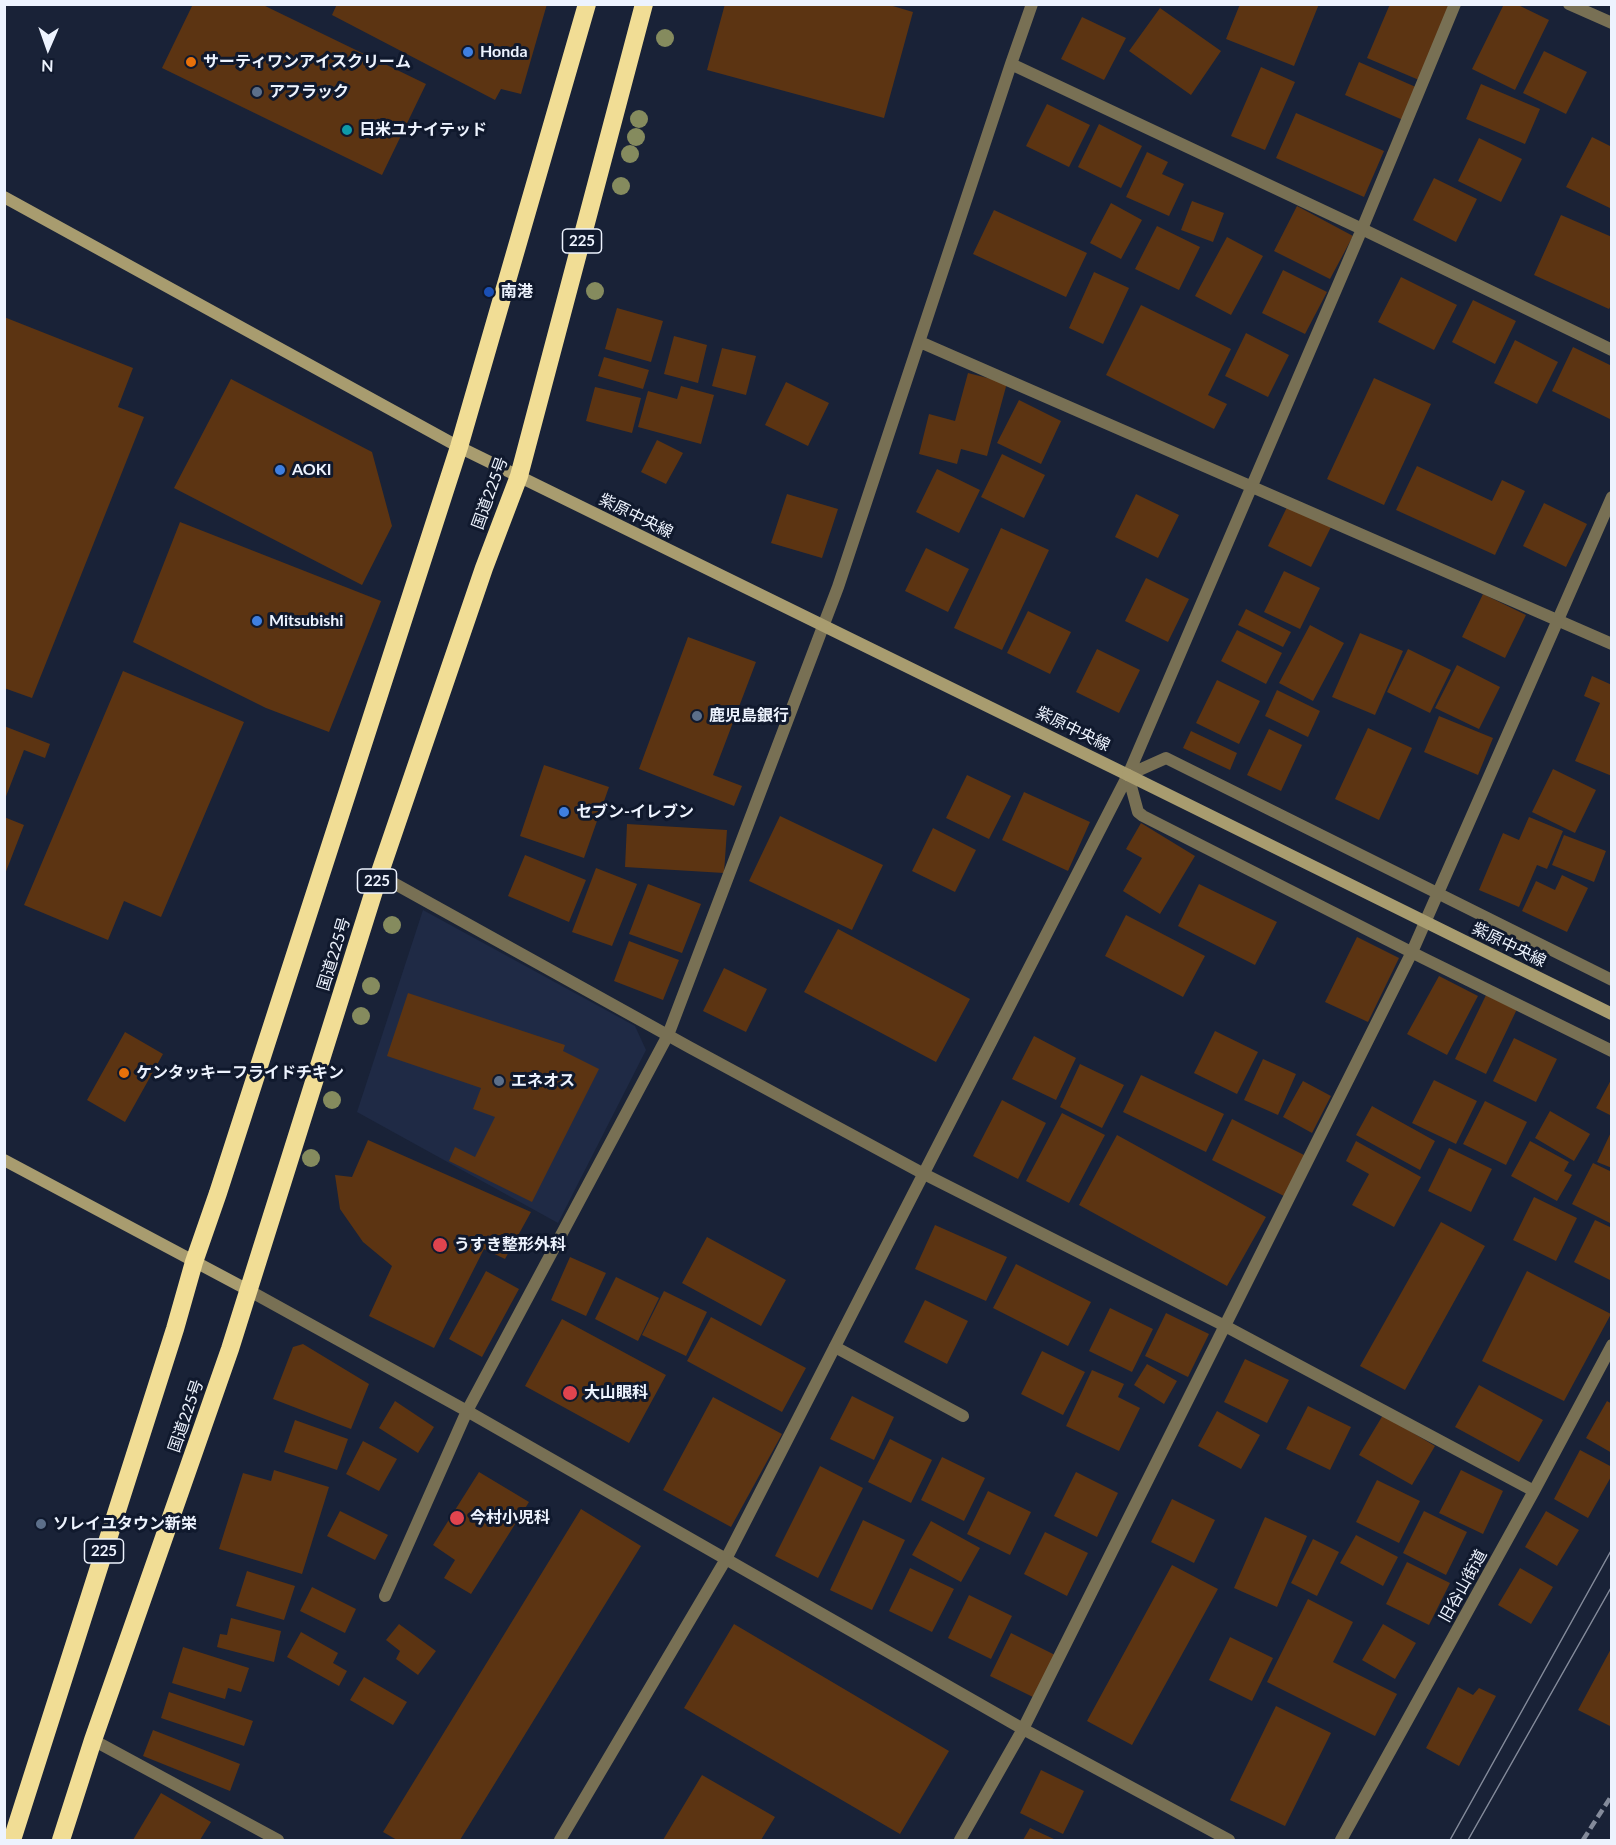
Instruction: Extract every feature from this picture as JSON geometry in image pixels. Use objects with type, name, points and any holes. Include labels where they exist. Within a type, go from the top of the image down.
[{"type":"highway","name":"225","points":[[12,1840],[175,1329],[194,1262],[459,447],[587,4]]},
{"type":"highway","name":"国道225号","points":[[62,1840],[93,1740],[230,1349],[379,875],[484,568],[519,477],[644,4]]},
{"type":"street","points":[[385,1596],[467,1410],[668,1035],[824,627],[1032,4]]},
{"type":"street","points":[[560,1840],[726,1559],[1128,775],[1362,229],[1455,4]]},
{"type":"street","points":[[1569,4],[1611,23]]},
{"type":"street","points":[[1011,64],[1362,229],[1611,350]]},
{"type":"street","name":"紫原中央線","points":[[4,197],[459,447],[1611,1014]]},
{"type":"street","points":[[921,342],[1611,644]]},
{"type":"street","points":[[960,1840],[1023,1729],[1412,952],[1611,497]]},
{"type":"street","points":[[1128,775],[1166,758],[1611,980]]},
{"type":"street","points":[[1128,775],[1138,812],[1143,816],[1611,1051]]},
{"type":"street","points":[[379,875],[924,1174],[1225,1326],[1534,1491]]},
{"type":"street","points":[[4,1160],[467,1410],[1023,1729],[1229,1840]]},
{"type":"street","name":"旧谷山街道","points":[[1341,1840],[1534,1491],[1611,1345]]},
{"type":"street","points":[[835,1347],[963,1416]]},
{"type":"street","points":[[93,1740],[278,1840]]},
{"type":"shaded area","name":"エネオス","points":[[423,910],[635,1026],[646,1050],[558,1223],[357,1112]]},
{"type":"building","name":"日米ユナイテッド","points":[[193,4],[261,4],[426,84],[382,175],[162,68]]},
{"type":"building","name":"Honda","points":[[337,4],[547,4],[521,94],[501,89],[495,100],[332,15]]},
{"type":"building","points":[[725,4],[886,4],[913,12],[884,118],[707,70]]},
{"type":"building","points":[[1240,4],[1319,4],[1294,66],[1226,39]]},
{"type":"building","points":[[1390,4],[1452,4],[1419,80],[1367,58]]},
{"type":"building","points":[[1504,4],[1516,4],[1549,20],[1515,90],[1472,69]]},
{"type":"building","points":[[1160,8],[1221,51],[1191,95],[1129,51]]},
{"type":"building","points":[[1082,17],[1126,38],[1104,80],[1061,59]]},
{"type":"building","points":[[1544,51],[1587,72],[1566,114],[1523,93]]},
{"type":"building","points":[[1359,62],[1418,88],[1403,120],[1345,95]]},
{"type":"building","points":[[1261,67],[1295,82],[1265,150],[1231,136]]},
{"type":"building","points":[[1481,84],[1540,109],[1525,144],[1466,119]]},
{"type":"building","points":[[1047,104],[1090,125],[1069,167],[1026,146]]},
{"type":"building","points":[[1296,113],[1384,151],[1364,197],[1276,158]]},
{"type":"building","points":[[1099,124],[1142,146],[1121,188],[1078,167]]},
{"type":"building","points":[[1592,137],[1612,147],[1612,209],[1566,187]]},
{"type":"building","points":[[1479,138],[1522,159],[1501,202],[1458,181]]},
{"type":"building","points":[[1147,152],[1168,162],[1162,174],[1184,184],[1169,216],[1126,197]]},
{"type":"building","points":[[1434,178],[1477,199],[1456,242],[1413,220]]},
{"type":"building","points":[[1192,201],[1224,213],[1213,242],[1181,230]]},
{"type":"building","points":[[1111,203],[1142,220],[1121,259],[1090,243]]},
{"type":"building","points":[[1297,206],[1353,236],[1330,279],[1274,251]]},
{"type":"building","points":[[994,210],[1087,253],[1066,297],[973,254]]},
{"type":"building","points":[[1561,215],[1612,237],[1612,304],[1609,309],[1534,275]]},
{"type":"building","points":[[1157,226],[1200,247],[1179,290],[1135,269]]},
{"type":"building","points":[[1227,237],[1263,256],[1231,315],[1195,296]]},
{"type":"building","points":[[1283,270],[1327,292],[1305,334],[1262,313]]},
{"type":"building","points":[[1094,272],[1129,288],[1103,344],[1069,328]]},
{"type":"building","points":[[1401,277],[1457,305],[1434,350],[1378,322]]},
{"type":"building","points":[[1473,300],[1516,321],[1495,364],[1452,342]]},
{"type":"building","points":[[1141,305],[1231,349],[1208,395],[1227,404],[1214,429],[1106,375]]},
{"type":"building","points":[[617,308],[663,321],[651,362],[605,349]]},
{"type":"building","points":[[4,317],[133,368],[118,407],[144,417],[32,698],[4,688]]},
{"type":"building","points":[[1246,333],[1289,355],[1268,397],[1225,376]]},
{"type":"building","points":[[674,336],[707,345],[698,383],[664,374]]},
{"type":"building","points":[[1515,340],[1558,362],[1537,404],[1494,383]]},
{"type":"building","points":[[1573,347],[1612,366],[1612,420],[1552,391]]},
{"type":"building","points":[[722,348],[756,356],[746,395],[712,386]]},
{"type":"building","points":[[604,357],[649,370],[643,389],[598,376]]},
{"type":"building","points":[[968,373],[1007,383],[987,456],[961,449],[957,464],[919,454],[929,414],[955,421]]},
{"type":"building","points":[[1374,378],[1431,404],[1384,505],[1327,479]]},
{"type":"building","name":"AOKI","points":[[231,379],[372,452],[392,526],[362,585],[174,488]]},
{"type":"building","points":[[786,382],[829,403],[808,446],[765,425]]},
{"type":"building","points":[[681,386],[714,395],[701,444],[638,427],[648,391],[677,399]]},
{"type":"building","points":[[595,387],[641,398],[632,433],[586,421]]},
{"type":"building","points":[[1019,400],[1061,421],[1041,464],[997,443]]},
{"type":"building","points":[[657,440],[683,453],[666,484],[641,472]]},
{"type":"building","points":[[1002,454],[1045,475],[1024,518],[981,497]]},
{"type":"building","points":[[1417,466],[1492,501],[1502,480],[1525,491],[1495,555],[1396,510]]},
{"type":"building","points":[[937,469],[980,490],[959,533],[916,512]]},
{"type":"building","points":[[787,494],[838,509],[822,558],[771,543]]},
{"type":"building","points":[[1136,494],[1179,515],[1158,558],[1115,537]]},
{"type":"building","points":[[1289,503],[1332,525],[1311,567],[1268,546]]},
{"type":"building","points":[[1544,503],[1587,524],[1566,567],[1523,546]]},
{"type":"building","name":"Mitsubishi","points":[[180,522],[381,601],[329,732],[266,708],[133,642]]},
{"type":"building","points":[[1001,528],[1049,550],[1002,650],[954,628]]},
{"type":"building","points":[[926,548],[969,569],[948,612],[905,591]]},
{"type":"building","points":[[1284,571],[1320,588],[1300,629],[1264,612]]},
{"type":"building","points":[[1146,578],[1189,599],[1168,642],[1125,621]]},
{"type":"building","points":[[1483,594],[1526,615],[1505,658],[1462,637]]},
{"type":"building","points":[[1246,609],[1291,632],[1283,647],[1238,625]]},
{"type":"building","points":[[1028,611],[1071,632],[1050,674],[1007,653]]},
{"type":"building","points":[[1310,625],[1344,643],[1313,701],[1279,683]]},
{"type":"building","points":[[1237,630],[1282,653],[1266,684],[1221,661]]},
{"type":"building","points":[[1360,633],[1403,651],[1375,715],[1332,697]]},
{"type":"building","name":"鹿児島銀行","points":[[688,637],[756,662],[713,775],[742,786],[734,806],[639,769]]},
{"type":"building","points":[[1097,649],[1140,670],[1119,713],[1076,692]]},
{"type":"building","points":[[1408,649],[1451,670],[1430,713],[1387,692]]},
{"type":"building","points":[[1457,665],[1500,687],[1479,729],[1435,708]]},
{"type":"building","points":[[123,671],[244,722],[161,917],[124,901],[108,940],[24,905]]},
{"type":"building","points":[[1592,676],[1612,685],[1612,776],[1575,761],[1600,703],[1584,696]]},
{"type":"building","points":[[1217,680],[1260,701],[1239,744],[1196,723]]},
{"type":"building","points":[[1277,690],[1320,711],[1308,737],[1265,716]]},
{"type":"building","points":[[1439,716],[1493,738],[1478,775],[1424,752]]},
{"type":"building","points":[[4,726],[50,744],[45,758],[24,750],[5,799]]},
{"type":"building","points":[[1368,728],[1412,748],[1379,820],[1335,799]]},
{"type":"building","points":[[1269,729],[1302,745],[1281,791],[1247,775]]},
{"type":"building","points":[[1191,731],[1237,753],[1230,770],[1183,748]]},
{"type":"building","name":"セブン-イレブン","points":[[544,765],[609,787],[584,858],[520,836]]},
{"type":"building","points":[[1553,769],[1596,790],[1575,833],[1532,812]]},
{"type":"building","points":[[967,775],[1011,796],[989,839],[946,818]]},
{"type":"building","points":[[1024,792],[1090,822],[1068,871],[1002,840]]},
{"type":"building","points":[[780,816],[883,865],[852,930],[749,881]]},
{"type":"building","points":[[4,817],[24,825],[5,874],[4,874]]},
{"type":"building","points":[[1529,817],[1563,831],[1547,869],[1537,865],[1519,907],[1479,890],[1503,833],[1519,840]]},
{"type":"building","points":[[1141,823],[1195,856],[1160,914],[1123,891],[1142,858],[1126,849]]},
{"type":"building","points":[[627,824],[727,830],[724,873],[625,867]]},
{"type":"building","points":[[933,828],[976,850],[955,892],[912,871]]},
{"type":"building","points":[[1564,835],[1606,851],[1594,882],[1552,865]]},
{"type":"building","points":[[525,855],[586,880],[569,922],[508,896]]},
{"type":"building","points":[[596,868],[637,884],[612,946],[572,932]]},
{"type":"building","points":[[1562,875],[1588,888],[1567,932],[1522,911],[1536,881],[1555,890]]},
{"type":"building","points":[[648,884],[701,904],[682,953],[629,934]]},
{"type":"building","points":[[1199,884],[1277,922],[1255,965],[1178,926]]},
{"type":"building","points":[[1126,915],[1205,956],[1183,997],[1105,956]]},
{"type":"building","points":[[838,929],[970,999],[936,1062],[804,992]]},
{"type":"building","points":[[1357,937],[1399,958],[1368,1022],[1325,1002]]},
{"type":"building","points":[[629,941],[679,960],[663,1000],[614,981]]},
{"type":"building","points":[[724,968],[767,989],[746,1032],[703,1011]]},
{"type":"building","points":[[1439,976],[1478,996],[1447,1055],[1407,1034]]},
{"type":"building","points":[[408,993],[565,1045],[563,1051],[599,1069],[532,1202],[449,1161],[455,1147],[475,1157],[495,1117],[473,1109],[481,1088],[387,1056]]},
{"type":"building","points":[[1487,993],[1518,1007],[1486,1074],[1455,1059]]},
{"type":"building","points":[[1215,1031],[1258,1052],[1237,1094],[1194,1073]]},
{"type":"building","points":[[125,1032],[163,1054],[125,1122],[87,1100]]},
{"type":"building","points":[[1034,1036],[1076,1058],[1056,1100],[1012,1079]]},
{"type":"building","points":[[1514,1038],[1557,1059],[1536,1102],[1493,1081]]},
{"type":"building","points":[[1263,1059],[1296,1074],[1278,1115],[1244,1100]]},
{"type":"building","points":[[1080,1064],[1124,1085],[1102,1128],[1060,1107]]},
{"type":"building","points":[[1141,1075],[1224,1114],[1206,1152],[1123,1112]]},
{"type":"building","points":[[1612,1078],[1612,1116],[1596,1108]]},
{"type":"building","points":[[1434,1080],[1477,1101],[1456,1144],[1412,1123]]},
{"type":"building","points":[[1303,1081],[1331,1096],[1312,1133],[1283,1117]]},
{"type":"building","points":[[1002,1100],[1046,1123],[1018,1179],[973,1156]]},
{"type":"building","points":[[1485,1101],[1527,1122],[1506,1165],[1463,1144]]},
{"type":"building","points":[[1372,1106],[1435,1141],[1420,1170],[1356,1135]]},
{"type":"building","points":[[1550,1111],[1590,1134],[1574,1161],[1535,1138]]},
{"type":"building","points":[[1062,1113],[1105,1135],[1069,1203],[1026,1181]]},
{"type":"building","points":[[1232,1119],[1306,1156],[1286,1197],[1212,1160]]},
{"type":"building","points":[[1612,1130],[1612,1168],[1597,1162]]},
{"type":"building","points":[[1117,1135],[1266,1217],[1227,1286],[1079,1205]]},
{"type":"building","name":"うすき整形外科","points":[[368,1140],[531,1212],[505,1259],[484,1249],[434,1348],[369,1316],[392,1266],[363,1242],[340,1209],[335,1175],[352,1177]]},
{"type":"building","points":[[1356,1141],[1421,1177],[1394,1227],[1352,1205],[1369,1174],[1346,1161]]},
{"type":"building","points":[[1530,1141],[1569,1162],[1564,1171],[1572,1175],[1557,1201],[1511,1176]]},
{"type":"building","points":[[1449,1148],[1492,1169],[1471,1212],[1428,1191]]},
{"type":"building","points":[[1593,1163],[1612,1172],[1612,1224],[1572,1204]]},
{"type":"building","points":[[1534,1197],[1577,1218],[1556,1261],[1513,1240]]},
{"type":"building","points":[[1595,1220],[1612,1228],[1612,1281],[1574,1262]]},
{"type":"building","points":[[1441,1222],[1485,1246],[1405,1390],[1360,1366]]},
{"type":"building","points":[[935,1225],[1007,1257],[986,1301],[915,1269]]},
{"type":"building","points":[[707,1237],[786,1280],[761,1326],[682,1283]]},
{"type":"building","points":[[570,1257],[606,1273],[586,1316],[551,1300]]},
{"type":"building","points":[[1016,1264],[1091,1302],[1068,1346],[993,1308]]},
{"type":"building","points":[[486,1271],[519,1289],[482,1357],[449,1339]]},
{"type":"building","points":[[1527,1271],[1611,1314],[1564,1401],[1482,1361]]},
{"type":"building","points":[[616,1277],[659,1298],[638,1341],[595,1319]]},
{"type":"building","points":[[664,1291],[707,1312],[686,1356],[642,1335]]},
{"type":"building","points":[[925,1300],[968,1321],[947,1364],[904,1342]]},
{"type":"building","points":[[1110,1308],[1153,1329],[1132,1372],[1089,1351]]},
{"type":"building","points":[[1166,1313],[1209,1334],[1188,1377],[1145,1356]]},
{"type":"building","points":[[711,1317],[806,1368],[782,1412],[687,1361]]},
{"type":"building","points":[[562,1319],[666,1375],[629,1443],[525,1386]]},
{"type":"building","points":[[303,1344],[369,1384],[351,1429],[273,1399],[293,1347]]},
{"type":"building","points":[[1042,1351],[1085,1372],[1063,1415],[1021,1394]]},
{"type":"building","points":[[1245,1359],[1289,1380],[1267,1423],[1224,1402]]},
{"type":"building","points":[[1147,1364],[1177,1381],[1164,1404],[1134,1385]]},
{"type":"building","points":[[1092,1370],[1124,1384],[1118,1397],[1140,1408],[1119,1451],[1066,1426]]},
{"type":"building","points":[[1479,1385],[1543,1420],[1519,1462],[1455,1427]]},
{"type":"building","points":[[852,1396],[894,1417],[874,1460],[830,1439]]},
{"type":"building","points":[[713,1397],[782,1434],[731,1527],[663,1490]]},
{"type":"building","points":[[395,1401],[434,1427],[418,1453],[379,1428]]},
{"type":"building","points":[[1607,1401],[1612,1404],[1612,1453],[1586,1438]]},
{"type":"building","points":[[1308,1406],[1351,1427],[1330,1470],[1286,1449]]},
{"type":"building","points":[[1217,1411],[1260,1435],[1241,1469],[1198,1446]]},
{"type":"building","points":[[1383,1415],[1435,1446],[1412,1485],[1359,1455]]},
{"type":"building","points":[[295,1420],[348,1439],[337,1470],[284,1452]]},
{"type":"building","points":[[890,1439],[932,1460],[911,1503],[868,1482]]},
{"type":"building","points":[[363,1441],[397,1459],[379,1491],[346,1474]]},
{"type":"building","points":[[1580,1450],[1612,1467],[1612,1475],[1588,1518],[1554,1499]]},
{"type":"building","points":[[942,1457],[985,1478],[964,1521],[921,1500]]},
{"type":"building","points":[[820,1466],[863,1488],[818,1578],[775,1556]]},
{"type":"building","points":[[274,1470],[329,1487],[302,1574],[219,1549],[243,1473],[271,1481]]},
{"type":"building","points":[[1461,1470],[1503,1491],[1483,1534],[1439,1513]]},
{"type":"building","points":[[479,1472],[529,1502],[471,1594],[444,1578],[455,1560],[433,1545]]},
{"type":"building","points":[[1076,1472],[1118,1493],[1097,1537],[1054,1516]]},
{"type":"building","points":[[1377,1480],[1420,1501],[1399,1543],[1356,1522]]},
{"type":"building","points":[[988,1491],[1031,1512],[1010,1555],[967,1534]]},
{"type":"building","points":[[1172,1499],[1215,1520],[1194,1563],[1151,1542]]},
{"type":"building","points":[[581,1509],[641,1546],[460,1840],[397,1840],[383,1832]]},
{"type":"building","points":[[340,1511],[388,1535],[375,1560],[327,1536]]},
{"type":"building","points":[[1424,1511],[1467,1532],[1446,1575],[1403,1553]]},
{"type":"building","points":[[1546,1511],[1579,1530],[1557,1566],[1525,1547]]},
{"type":"building","points":[[1265,1517],[1307,1536],[1277,1607],[1234,1588]]},
{"type":"building","points":[[863,1520],[905,1540],[872,1610],[830,1590]]},
{"type":"building","points":[[931,1521],[980,1548],[961,1582],[912,1555]]},
{"type":"building","points":[[1045,1532],[1088,1553],[1067,1596],[1024,1574]]},
{"type":"building","points":[[1356,1535],[1398,1557],[1383,1586],[1340,1563]]},
{"type":"building","points":[[1313,1539],[1339,1552],[1317,1596],[1291,1583]]},
{"type":"building","points":[[1407,1562],[1450,1583],[1429,1625],[1386,1604]]},
{"type":"building","points":[[1172,1565],[1218,1589],[1132,1745],[1087,1721]]},
{"type":"building","points":[[910,1568],[954,1589],[932,1632],[889,1611]]},
{"type":"building","points":[[1520,1568],[1553,1587],[1531,1624],[1498,1605]]},
{"type":"building","points":[[247,1571],[295,1586],[284,1620],[236,1606]]},
{"type":"building","points":[[312,1587],[356,1609],[345,1633],[300,1611]]},
{"type":"building","points":[[969,1595],[1012,1616],[991,1659],[948,1638]]},
{"type":"building","points":[[1308,1599],[1353,1622],[1333,1662],[1397,1694],[1375,1736],[1267,1682]]},
{"type":"building","points":[[231,1618],[281,1631],[274,1662],[217,1647],[220,1634],[227,1635]]},
{"type":"building","points":[[399,1624],[436,1651],[418,1675],[396,1659],[400,1651],[386,1640]]},
{"type":"building","points":[[734,1624],[949,1751],[900,1834],[684,1708]]},
{"type":"building","points":[[1383,1624],[1416,1643],[1395,1679],[1362,1660]]},
{"type":"building","points":[[301,1632],[338,1653],[333,1663],[347,1671],[339,1686],[287,1657]]},
{"type":"building","points":[[1011,1633],[1055,1655],[1033,1697],[990,1676]]},
{"type":"building","points":[[1230,1637],[1273,1658],[1252,1701],[1209,1680]]},
{"type":"building","points":[[183,1647],[249,1668],[241,1692],[228,1688],[225,1699],[172,1683]]},
{"type":"building","points":[[1612,1647],[1612,1727],[1578,1710]]},
{"type":"building","points":[[364,1677],[407,1702],[393,1725],[350,1700]]},
{"type":"building","points":[[1458,1687],[1473,1695],[1479,1688],[1496,1696],[1459,1766],[1426,1748]]},
{"type":"building","points":[[169,1692],[253,1721],[244,1746],[161,1718]]},
{"type":"building","points":[[1276,1706],[1331,1733],[1285,1826],[1230,1800]]},
{"type":"building","points":[[153,1730],[240,1764],[230,1791],[143,1756]]},
{"type":"building","points":[[1041,1770],[1084,1791],[1063,1834],[1020,1813]]},
{"type":"building","points":[[702,1775],[775,1817],[761,1840],[663,1840]]},
{"type":"building","points":[[161,1793],[211,1822],[200,1840],[133,1840]]},
{"type":"building","points":[[1030,1828],[1056,1840],[1023,1840]]},
{"type":"tram line","points":[[1450,1840],[1612,1549]]},
{"type":"tram line","points":[[1468,1840],[1612,1586]]},
{"type":"railway","points":[[1583,1840],[1612,1795]]},
{"type":"place","name":"Honda","points":[[468,52]]},
{"type":"place","name":"サーティワンアイスクリーム","points":[[191,62]]},
{"type":"place","name":"アフラック","points":[[257,92]]},
{"type":"place","name":"日米ユナイテッド","points":[[347,130]]},
{"type":"place","name":"南港","points":[[489,292]]},
{"type":"place","name":"AOKI","points":[[280,470]]},
{"type":"place","name":"Mitsubishi","points":[[257,621]]},
{"type":"place","name":"鹿児島銀行","points":[[697,716]]},
{"type":"place","name":"セブン-イレブン","points":[[564,812]]},
{"type":"place","name":"ケンタッキーフライドチキン","points":[[124,1073]]},
{"type":"place","name":"エネオス","points":[[499,1081]]},
{"type":"place","name":"うすき整形外科","points":[[440,1245]]},
{"type":"place","name":"大山眼科","points":[[570,1393]]},
{"type":"place","name":"今村小児科","points":[[457,1518]]},
{"type":"place","name":"ソレイユタウン新栄","points":[[41,1524]]}]
